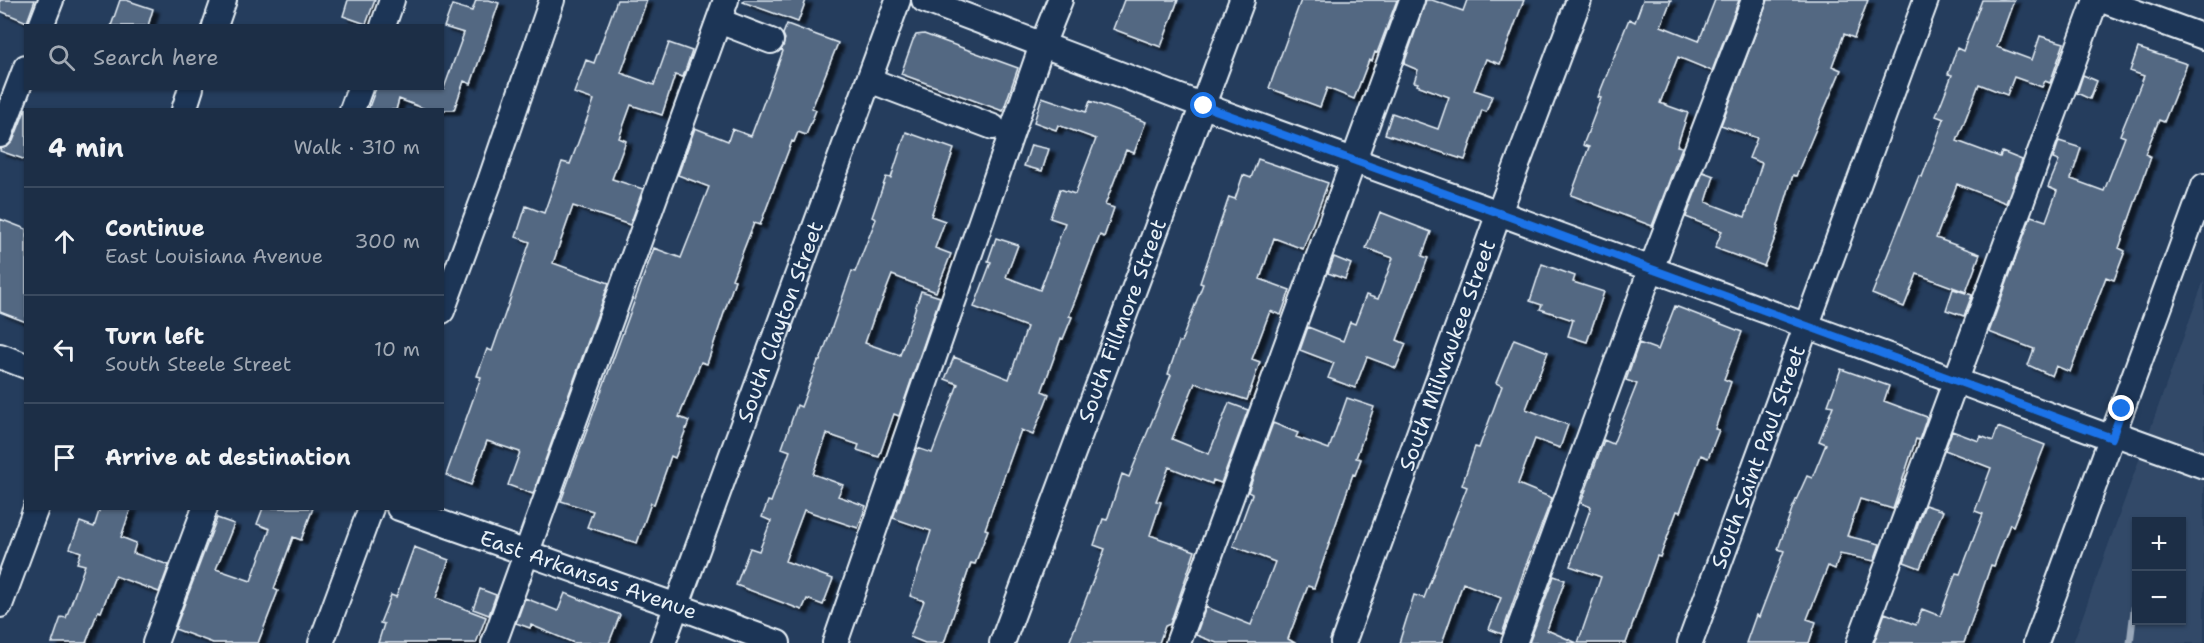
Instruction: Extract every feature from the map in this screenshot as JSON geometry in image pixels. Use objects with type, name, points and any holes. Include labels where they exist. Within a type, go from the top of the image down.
[{"type":"street","points":[[42,24],[51,0]]},
{"type":"street","points":[[216,24],[224,0]]},
{"type":"street","points":[[384,24],[392,0]]},
{"type":"street","points":[[444,306],[490,181],[552,0]]},
{"type":"street","name":"South Clayton Street","points":[[663,643],[898,0]]},
{"type":"street","points":[[924,0],[1204,106],[1955,380],[2204,466]]},
{"type":"street","points":[[835,643],[1042,45],[1060,0]]},
{"type":"street","name":"South Fillmore Street","points":[[1002,643],[1242,0]]},
{"type":"street","points":[[1178,643],[1412,0]]},
{"type":"street","name":"South Milwaukee Street","points":[[1343,643],[1579,0]]},
{"type":"street","points":[[1514,643],[1651,269],[1754,0]]},
{"type":"street","name":"South Saint Paul Street","points":[[1690,643],[1926,0]]},
{"type":"street","points":[[1859,643],[2096,0]]},
{"type":"street","points":[[2102,0],[2204,37]]},
{"type":"street","points":[[494,643],[723,10],[771,40]]},
{"type":"street","points":[[0,135],[24,72]]},
{"type":"street","points":[[869,80],[993,127]]},
{"type":"street","points":[[185,108],[190,90]]},
{"type":"street","points":[[353,108],[359,90]]},
{"type":"street","points":[[2036,643],[2204,186]]},
{"type":"street","points":[[0,356],[24,365]]},
{"type":"street","points":[[0,605],[35,510]]},
{"type":"street","points":[[155,643],[204,510]]},
{"type":"street","points":[[321,643],[370,510]]},
{"type":"street","name":"East Arkansas Avenue","points":[[405,510],[778,643]]},
{"type":"shaded area","points":[[2204,280],[2204,643],[2073,643]]},
{"type":"building","points":[[0,0],[35,0],[27,22],[0,11]]},
{"type":"building","points":[[120,0],[153,9],[149,24],[112,24]]},
{"type":"building","points":[[348,0],[375,0],[366,24],[343,16]]},
{"type":"building","points":[[476,0],[499,3],[471,84],[464,81],[454,110],[423,108],[399,99],[397,108],[369,108],[375,90],[444,90],[464,33],[444,27],[452,5],[472,11]]},
{"type":"building","points":[[617,0],[647,0],[621,73],[654,85],[669,43],[692,51],[683,77],[675,75],[662,115],[631,105],[619,138],[626,141],[612,179],[643,189],[630,225],[573,206],[553,263],[609,283],[533,494],[508,485],[520,452],[487,441],[471,485],[446,475],[481,377],[477,376],[487,349],[492,351],[530,242],[516,237],[526,206],[544,213],[562,162],[570,164],[594,100],[574,93],[586,60],[594,63]]},
{"type":"building","points":[[744,0],[806,0],[798,22],[743,2]]},
{"type":"building","points":[[1124,0],[1178,0],[1161,47],[1113,29]]},
{"type":"building","points":[[1301,0],[1397,0],[1377,53],[1375,52],[1372,61],[1369,60],[1354,99],[1327,88],[1320,107],[1269,88]]},
{"type":"building","points":[[1426,0],[1463,11],[1467,0],[1524,0],[1500,64],[1486,59],[1474,90],[1492,96],[1486,112],[1482,110],[1465,160],[1385,134],[1392,113],[1438,129],[1449,97],[1417,85],[1418,83],[1414,82],[1418,70],[1404,64]]},
{"type":"building","points":[[1643,0],[1671,0],[1661,26],[1699,41],[1715,0],[1739,0],[1712,71],[1678,57],[1660,103],[1688,113],[1677,146],[1682,147],[1652,226],[1571,195],[1589,147],[1583,145],[1601,98],[1598,97],[1629,19],[1635,22]]},
{"type":"building","points":[[1768,0],[1868,0],[1854,38],[1844,34],[1832,66],[1841,70],[1796,176],[1793,175],[1778,230],[1764,266],[1715,248],[1722,231],[1686,217],[1703,172],[1714,176],[1706,202],[1745,217],[1762,163],[1749,158],[1757,138],[1721,125]]},
{"type":"building","points":[[1982,0],[2014,0],[1997,47],[2032,60],[2040,36],[2064,43],[2050,83],[2045,81],[2042,87],[2014,77],[2007,95],[1979,84],[1957,141],[2000,157],[2002,152],[2022,160],[2006,203],[1957,184],[1936,238],[1980,254],[1966,292],[1917,274],[1904,307],[1872,294],[1944,119],[1936,116],[1952,75],[1948,74],[1957,48],[1963,51]]},
{"type":"building","points":[[787,24],[838,43],[812,108],[816,110],[806,135],[798,132],[794,142],[792,141],[760,225],[754,223],[732,279],[735,280],[707,364],[701,362],[679,417],[689,421],[675,458],[671,456],[637,543],[587,527],[593,511],[561,501],[654,248],[681,258],[709,187],[678,175],[695,128],[728,141],[732,129],[751,136],[783,51],[781,50],[785,39],[783,34]]},
{"type":"building","points":[[924,34],[1018,68],[1003,111],[901,74],[913,40],[916,35]]},
{"type":"building","points":[[2138,48],[2187,64],[2164,122],[2159,120],[2145,154],[2151,157],[2119,248],[2125,251],[2114,280],[2106,277],[2070,372],[2056,366],[2052,376],[2028,365],[2034,349],[1989,332],[2031,216],[2046,221],[2057,191],[2048,187],[2059,161],[2053,159],[2059,141],[2081,148],[2071,179],[2104,191],[2125,137],[2120,135],[2144,76],[2130,71]]},
{"type":"building","points":[[2083,75],[2097,81],[2090,99],[2077,93]]},
{"type":"building","points":[[1042,97],[1086,112],[1090,101],[1146,122],[1134,153],[1126,150],[1105,205],[1114,208],[1104,237],[1100,235],[1069,316],[1072,317],[1063,339],[1061,338],[1042,391],[1049,394],[1033,435],[1021,430],[985,529],[988,530],[975,564],[971,563],[944,643],[925,643],[910,637],[924,601],[910,596],[931,531],[893,518],[917,448],[932,453],[958,384],[945,379],[954,357],[1009,379],[1027,327],[974,307],[991,262],[988,261],[996,238],[1018,245],[1006,277],[1040,290],[1065,223],[1050,218],[1060,189],[1075,194],[1096,139],[1058,125],[1056,130],[1034,122]]},
{"type":"building","points":[[24,113],[24,159],[0,151],[13,141]]},
{"type":"building","points":[[906,132],[954,149],[931,216],[945,221],[935,248],[951,254],[936,292],[892,275],[878,311],[876,311],[865,343],[900,355],[921,291],[940,297],[899,416],[894,414],[879,457],[857,450],[859,445],[827,434],[813,474],[843,485],[838,496],[866,506],[858,528],[804,510],[785,561],[833,579],[823,605],[807,599],[802,610],[736,585],[750,548],[759,551],[771,521],[762,517],[768,501],[771,502],[790,451],[782,448],[797,405],[801,407],[818,361],[820,361],[852,271],[855,272],[876,219],[872,217],[886,177],[891,178]]},
{"type":"building","points":[[1031,145],[1049,149],[1042,171],[1024,166]]},
{"type":"building","points":[[1258,159],[1328,183],[1303,249],[1274,238],[1260,279],[1290,290],[1281,315],[1270,311],[1252,359],[1260,362],[1247,400],[1195,383],[1172,439],[1209,454],[1229,403],[1248,410],[1221,483],[1213,480],[1212,484],[1169,467],[1156,501],[1161,502],[1150,535],[1195,551],[1170,624],[1165,626],[1159,643],[1069,643],[1105,549],[1094,545],[1103,519],[1107,520],[1122,474],[1129,477],[1171,375],[1168,374],[1203,284],[1200,283],[1229,197],[1235,199],[1243,175],[1251,178]]},
{"type":"building","points":[[1380,212],[1431,232],[1422,256],[1428,258],[1397,340],[1406,344],[1396,368],[1367,357],[1355,388],[1328,378],[1334,363],[1300,350],[1308,327],[1343,341],[1350,322],[1355,324],[1366,295],[1378,299],[1393,258],[1366,248]]},
{"type":"building","points":[[0,219],[24,228],[24,321],[0,312]]},
{"type":"building","points":[[1334,257],[1351,264],[1345,279],[1328,273]]},
{"type":"building","points":[[1542,264],[1575,276],[1573,282],[1604,292],[1587,342],[1568,336],[1573,320],[1540,309],[1542,305],[1530,301]]},
{"type":"building","points":[[1953,289],[1972,295],[1964,316],[1946,310]]},
{"type":"building","points":[[1675,306],[1742,332],[1724,379],[1731,382],[1715,429],[1719,430],[1708,458],[1701,455],[1680,512],[1677,511],[1660,557],[1657,556],[1626,643],[1578,643],[1601,577],[1570,566],[1591,507],[1581,503],[1604,440],[1613,444],[1637,384],[1626,380],[1639,343],[1658,350]]},
{"type":"building","points":[[1514,339],[1548,352],[1526,409],[1568,425],[1560,448],[1535,439],[1518,484],[1552,498],[1502,634],[1489,629],[1501,598],[1463,583],[1442,643],[1399,643],[1414,595],[1424,598],[1467,487],[1462,485],[1475,447],[1479,448],[1502,386],[1496,383]]},
{"type":"building","points":[[1841,369],[1889,386],[1884,401],[1927,417],[1919,440],[1916,439],[1893,509],[1860,499],[1847,536],[1880,544],[1874,561],[1840,554],[1835,569],[1828,566],[1807,619],[1816,622],[1809,643],[1746,643],[1756,615],[1759,617],[1784,551],[1778,549],[1792,509],[1807,476],[1812,478],[1826,444],[1819,441],[1833,406],[1828,405]]},
{"type":"building","points":[[1347,398],[1374,407],[1356,458],[1361,459],[1355,475],[1353,474],[1314,588],[1308,586],[1288,639],[1295,643],[1217,643],[1196,635],[1206,607],[1251,625],[1275,562],[1233,546],[1252,494],[1248,492],[1273,423],[1298,433],[1296,437],[1329,449]]},
{"type":"building","points":[[1998,427],[2045,445],[2013,526],[2010,524],[1994,566],[1991,565],[1964,643],[1874,643],[1885,613],[1916,625],[1922,609],[1940,616],[1956,573],[1960,574],[1983,514],[1975,511],[1991,468],[1945,450],[1952,431],[1979,441],[1981,436],[1993,441]]},
{"type":"building","points":[[1925,505],[1943,511],[1920,568],[1904,562]]},
{"type":"building","points":[[99,510],[130,510],[121,537],[136,543],[133,553],[169,565],[159,592],[115,576],[86,643],[52,643],[61,617],[66,618],[85,565],[77,563],[81,552],[70,548],[80,522],[94,527]]},
{"type":"building","points":[[262,510],[312,510],[301,540],[293,537],[274,589],[278,591],[258,643],[213,643],[175,629],[217,518],[234,524],[216,569],[251,581],[270,529],[257,524]]},
{"type":"building","points":[[414,547],[449,560],[436,598],[486,617],[476,643],[378,643],[384,624],[380,623],[391,595],[396,597]]},
{"type":"building","points":[[1554,576],[1565,580],[1547,630],[1577,643],[1529,643]]},
{"type":"building","points":[[480,589],[496,595],[489,615],[473,609]]},
{"type":"building","points":[[565,593],[620,615],[609,643],[574,643],[531,625],[530,628],[516,623],[525,598],[558,611]]},
{"type":"waterway","points":[[2130,643],[2132,625]]},
{"type":"route","points":[[1204,106],[2112,438],[2122,409]]}]
